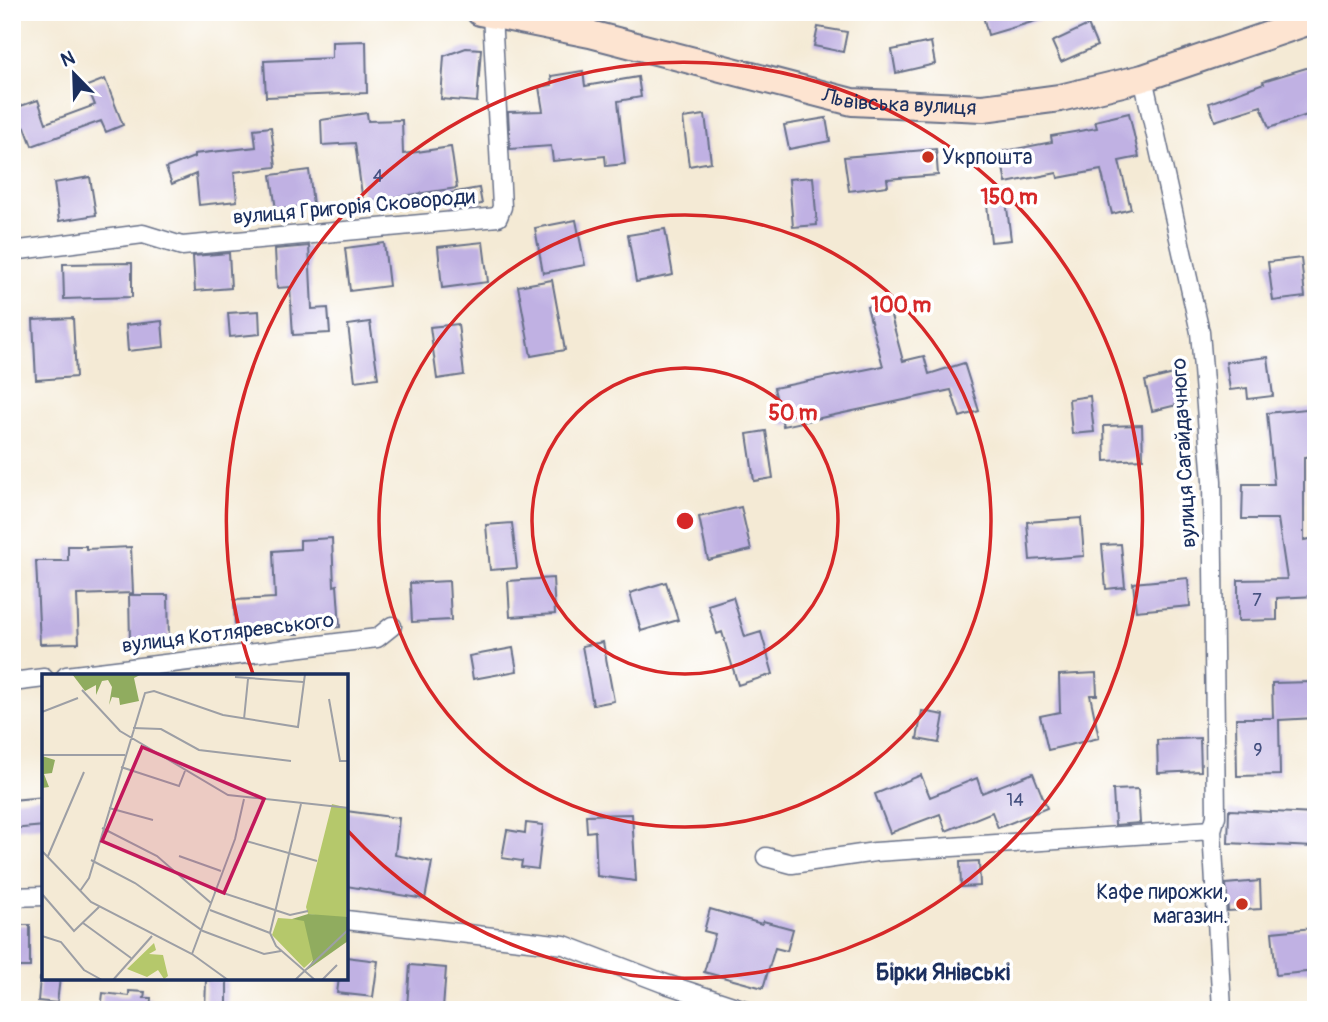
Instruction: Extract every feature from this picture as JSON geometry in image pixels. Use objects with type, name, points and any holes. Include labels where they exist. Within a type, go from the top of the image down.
[{"type":"main road","name":"Львівська вулиця","points":[[486,13],[590,34],[852,102],[983,108],[1060,98],[1143,78],[1316,19]]},
{"type":"street","name":"вулиця Григорія Сковороди","points":[[12,251],[143,234],[183,246],[498,217],[502,207],[486,13]]},
{"type":"street","name":"вулиця Сагайдачного","points":[[1143,78],[1200,332],[1212,481],[1216,803],[1212,830],[1222,1010]]},
{"type":"street","name":"вулиця Котляревського","points":[[82,674],[377,638],[393,626]]},
{"type":"street","points":[[12,682],[42,678]]},
{"type":"street","points":[[766,857],[792,864],[875,852],[1212,830]]},
{"type":"street","points":[[12,897],[42,896]]},
{"type":"street","points":[[348,920],[564,945],[663,983],[745,1010]]},
{"type":"building","points":[[982,12],[1048,12],[1049,17],[988,35]]},
{"type":"building","points":[[1088,25],[1097,46],[1061,62],[1052,42]]},
{"type":"building","points":[[818,27],[847,32],[843,52],[814,46]]},
{"type":"building","points":[[366,41],[367,93],[266,97],[264,61],[332,58],[332,42]]},
{"type":"building","points":[[931,42],[935,64],[896,73],[892,50]]},
{"type":"building","points":[[466,48],[481,49],[477,102],[441,99],[444,56]]},
{"type":"building","points":[[1316,65],[1316,112],[1269,128],[1261,106],[1215,121],[1209,103],[1264,83],[1263,81]]},
{"type":"building","points":[[583,71],[585,86],[638,77],[641,97],[618,101],[625,164],[606,166],[605,156],[553,161],[551,146],[510,149],[508,112],[543,111],[539,87],[552,85],[551,76]]},
{"type":"building","points":[[105,79],[123,125],[106,132],[101,121],[32,146],[25,127],[12,131],[12,109],[38,100],[46,123],[95,105],[87,86]]},
{"type":"building","points":[[367,113],[368,121],[402,120],[403,154],[451,147],[457,188],[363,202],[355,143],[322,145],[321,120]]},
{"type":"building","points":[[1129,113],[1139,157],[1119,161],[1131,209],[1112,214],[1101,170],[1058,178],[1057,173],[1006,183],[1000,152],[1052,142],[1051,136],[1097,128],[1095,121]]},
{"type":"building","points":[[705,115],[711,162],[689,166],[683,118]]},
{"type":"building","points":[[826,118],[830,141],[789,149],[784,125]]},
{"type":"building","points":[[271,127],[276,167],[234,172],[237,201],[199,205],[196,174],[172,184],[166,168],[194,157],[194,154],[256,147],[254,129]]},
{"type":"building","points":[[936,149],[938,175],[887,179],[888,186],[849,191],[844,157]]},
{"type":"building","points":[[309,170],[313,205],[276,210],[271,175]]},
{"type":"building","points":[[90,177],[96,215],[59,221],[54,183]]},
{"type":"building","points":[[813,177],[817,225],[793,227],[789,179]]},
{"type":"building","points":[[479,188],[482,204],[453,209],[450,193]]},
{"type":"building","points":[[1005,192],[1011,240],[991,242],[986,195]]},
{"type":"building","points":[[576,220],[585,265],[543,273],[535,228]]},
{"type":"building","points":[[665,229],[673,275],[636,282],[628,235]]},
{"type":"building","points":[[483,242],[488,282],[442,288],[438,247]]},
{"type":"building","points":[[384,243],[389,286],[350,291],[345,248]]},
{"type":"building","points":[[309,246],[312,309],[328,308],[330,333],[293,335],[290,287],[277,288],[275,249]]},
{"type":"building","points":[[229,253],[231,288],[195,291],[193,256]]},
{"type":"building","points":[[1301,258],[1305,297],[1273,301],[1268,262]]},
{"type":"building","points":[[132,263],[132,297],[64,299],[63,264]]},
{"type":"building","points":[[552,280],[565,350],[531,356],[518,286]]},
{"type":"building","points":[[887,301],[903,361],[924,356],[929,374],[964,363],[979,411],[960,417],[951,390],[783,426],[774,388],[883,366],[867,307]]},
{"type":"building","points":[[259,311],[260,334],[230,337],[228,313]]},
{"type":"building","points":[[73,318],[76,377],[36,380],[33,320]]},
{"type":"building","points":[[162,321],[164,347],[128,351],[126,325]]},
{"type":"building","points":[[370,322],[378,378],[355,381],[348,325]]},
{"type":"building","points":[[458,324],[464,375],[437,379],[430,327]]},
{"type":"building","points":[[1268,357],[1273,396],[1248,399],[1247,388],[1230,390],[1226,362]]},
{"type":"building","points":[[1174,374],[1181,404],[1152,411],[1145,381]]},
{"type":"building","points":[[1090,396],[1094,432],[1072,434],[1069,399]]},
{"type":"building","points":[[1316,408],[1316,456],[1304,457],[1304,540],[1316,538],[1316,596],[1277,598],[1277,620],[1238,621],[1238,580],[1287,579],[1278,519],[1242,519],[1243,484],[1274,484],[1267,413]]},
{"type":"building","points":[[1142,425],[1143,459],[1105,461],[1104,426]]},
{"type":"building","points":[[766,431],[773,478],[754,481],[747,434]]},
{"type":"building","points":[[741,507],[751,550],[708,560],[699,517]]},
{"type":"building","points":[[1081,518],[1084,556],[1030,560],[1027,522]]},
{"type":"building","points":[[512,523],[517,568],[490,570],[486,525]]},
{"type":"building","points":[[332,538],[334,586],[337,585],[340,627],[299,630],[299,634],[279,634],[279,626],[235,628],[234,600],[275,598],[273,551],[300,549],[300,540]]},
{"type":"building","points":[[1121,544],[1125,587],[1106,589],[1102,545]]},
{"type":"building","points":[[68,546],[86,546],[86,549],[131,547],[133,593],[77,595],[79,643],[40,644],[36,561],[68,561]]},
{"type":"building","points":[[553,578],[555,614],[510,617],[508,581]]},
{"type":"building","points":[[1188,578],[1190,606],[1136,611],[1133,583]]},
{"type":"building","points":[[449,581],[451,620],[412,622],[410,583]]},
{"type":"building","points":[[666,582],[678,620],[641,631],[630,593]]},
{"type":"building","points":[[129,595],[168,595],[169,640],[130,641]]},
{"type":"building","points":[[733,597],[745,637],[761,632],[773,674],[738,685],[722,632],[717,634],[708,605]]},
{"type":"building","points":[[603,642],[614,701],[593,705],[582,646]]},
{"type":"building","points":[[513,648],[517,671],[473,679],[469,656]]},
{"type":"building","points":[[1096,673],[1097,695],[1090,695],[1099,738],[1048,750],[1040,716],[1060,712],[1059,675]]},
{"type":"building","points":[[1313,682],[1315,718],[1279,720],[1280,775],[1237,776],[1236,718],[1273,718],[1272,683]]},
{"type":"building","points":[[922,711],[944,715],[939,743],[917,739]]},
{"type":"building","points":[[1200,738],[1201,771],[1158,773],[1157,740]]},
{"type":"building","points":[[1033,773],[1047,808],[998,828],[992,812],[946,831],[940,814],[890,833],[875,794],[921,775],[930,797],[977,778],[982,793]]},
{"type":"building","points":[[1138,789],[1140,823],[1115,825],[1113,790]]},
{"type":"building","points":[[42,797],[42,826],[12,829],[12,800]]},
{"type":"building","points":[[1229,810],[1315,814],[1314,847],[1228,843]]},
{"type":"building","points":[[348,811],[399,818],[395,855],[432,862],[425,899],[348,886]]},
{"type":"building","points":[[632,814],[636,881],[597,876],[595,831],[587,832],[586,815]]},
{"type":"building","points":[[526,823],[543,825],[538,869],[521,867],[522,861],[502,858],[507,830],[525,833]]},
{"type":"building","points":[[979,861],[980,886],[961,887],[960,862]]},
{"type":"building","points":[[1260,881],[1261,909],[1228,911],[1226,884]]},
{"type":"building","points":[[710,909],[762,924],[763,921],[793,929],[787,951],[775,948],[763,988],[704,972],[715,934],[704,931]]},
{"type":"building","points":[[12,925],[30,925],[30,967],[12,967]]},
{"type":"building","points":[[1313,928],[1316,971],[1276,975],[1272,932]]},
{"type":"building","points":[[348,957],[378,961],[373,997],[337,993],[339,980],[348,980]]},
{"type":"building","points":[[410,965],[446,968],[443,1009],[407,1007]]},
{"type":"building","points":[[40,978],[60,980],[57,1003],[38,1001]]},
{"type":"building","points":[[206,980],[227,981],[227,1010],[205,1010]]},
{"type":"building","points":[[129,991],[145,992],[144,998],[151,998],[150,1010],[101,1010],[103,993],[129,996]]},
{"type":"place","name":"Укрпошта","points":[[928,157]]},
{"type":"place","name":"Кафе пирожки, магазин.","points":[[1242,904]]},
{"type":"district","name":"Бірки Янівські","points":[[943,972]]}]
